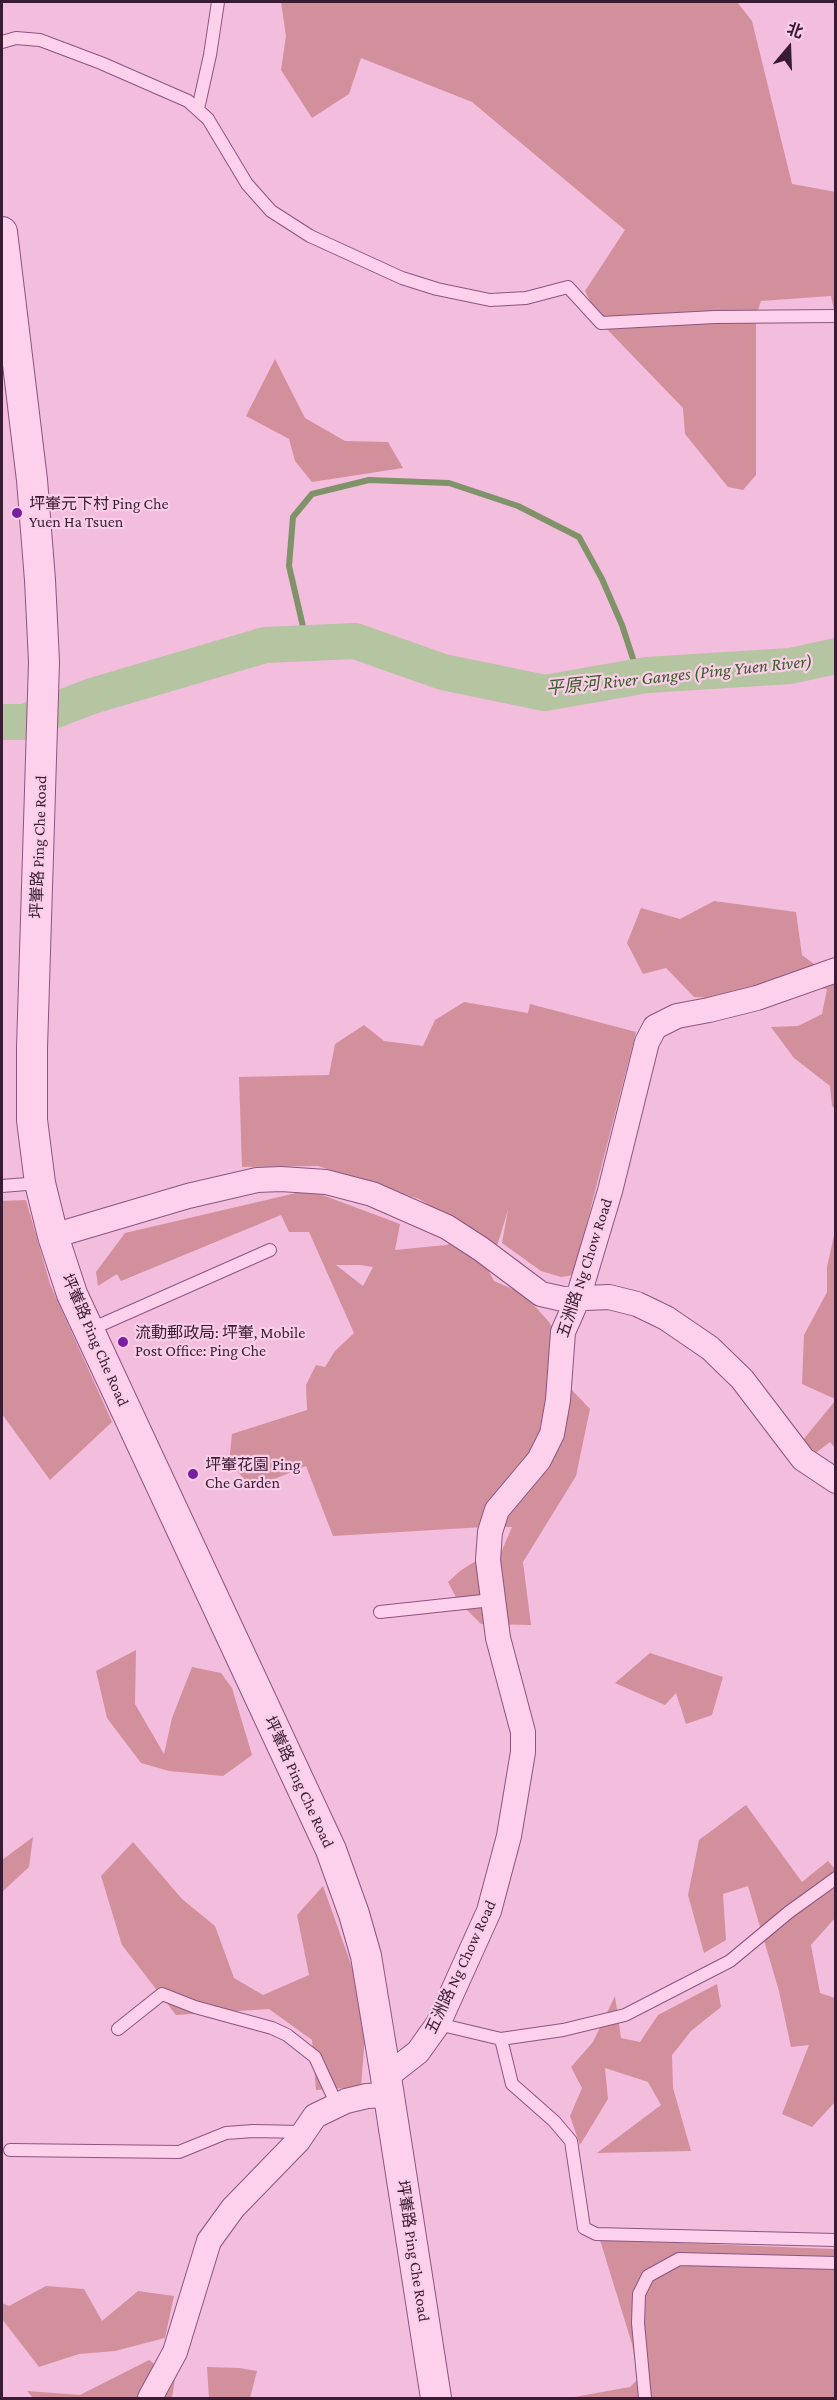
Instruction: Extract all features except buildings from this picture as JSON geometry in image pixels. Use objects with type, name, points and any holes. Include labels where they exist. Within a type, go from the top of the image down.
[{"type":"street","name":"坪輋路 Ping Che Road","points":[[2,232],[32,480],[44,662],[32,1048],[32,1120],[40,1183],[53,1236],[72,1294],[331,1850],[366,1956],[436,2398]]},
{"type":"street","name":"五洲路 Ng Chow Road","points":[[387,2086],[418,2052],[438,2024],[495,1893],[509,1836],[523,1752],[524,1732],[498,1638],[492,1600],[488,1549],[493,1516],[539,1460],[552,1434],[558,1400],[562,1337],[578,1298],[610,1191],[647,1042],[655,1028],[677,1016],[757,998],[836,970]]},
{"type":"street","points":[[53,1236],[240,1183],[281,1179],[326,1182],[372,1194],[447,1227],[542,1294],[563,1299],[609,1297],[651,1309],[710,1348],[742,1379],[803,1459],[836,1481]]},
{"type":"street","points":[[150,2398],[175,2352],[208,2241],[233,2208],[298,2141],[315,2116],[387,2086]]},
{"type":"lane","points":[[198,109],[210,55],[218,2]]},
{"type":"lane","points":[[2,42],[16,38],[40,40],[177,96],[198,109],[216,129],[238,170],[256,196],[271,211],[310,236],[402,278],[490,300],[526,298],[568,287],[601,323],[715,317],[836,316]]},
{"type":"lane","points":[[2,1186],[40,1183]]},
{"type":"lane","points":[[88,1330],[270,1250]]},
{"type":"lane","points":[[380,1612],[492,1600]]},
{"type":"lane","points":[[438,2024],[501,2039],[563,2030],[625,2015],[730,1961],[789,1912],[836,1878]]},
{"type":"lane","points":[[118,2029],[162,1994],[195,2007],[272,2028],[287,2035],[315,2058],[337,2105]]},
{"type":"lane","points":[[501,2039],[512,2084],[554,2121],[571,2141],[584,2228],[597,2234],[836,2240]]},
{"type":"lane","points":[[10,2150],[179,2152],[226,2133],[304,2132]]},
{"type":"lane","points":[[645,2398],[638,2313],[639,2294],[648,2276],[679,2259],[836,2263]]},
{"type":"shaded area","points":[[281,2],[737,2],[752,21],[792,184],[836,192],[835,316],[831,296],[761,301],[756,316],[756,475],[743,490],[728,487],[685,434],[683,408],[601,323],[585,291],[625,230],[472,102],[361,58],[349,94],[312,118],[281,70],[286,36]]},
{"type":"shaded area","points":[[275,359],[305,418],[345,441],[388,442],[403,468],[312,482],[295,461],[289,439],[246,416]]},
{"type":"shaded area","points":[[714,901],[796,912],[802,955],[835,977],[835,1109],[832,1106],[830,1086],[794,1058],[771,1027],[798,1026],[822,1014],[827,989],[795,984],[722,998],[694,997],[666,968],[643,974],[627,943],[641,908],[680,919]]},
{"type":"shaded area","points":[[464,1002],[528,1013],[530,1004],[636,1032],[574,1273],[569,1276],[561,1277],[541,1271],[502,1243],[508,1210],[497,1246],[419,1199],[318,1166],[242,1167],[239,1077],[329,1075],[335,1044],[364,1025],[384,1041],[423,1046],[435,1020]]},
{"type":"shaded area","points":[[309,1190],[400,1224],[395,1250],[446,1245],[465,1240],[479,1252],[494,1281],[524,1294],[549,1322],[559,1338],[569,1387],[590,1409],[576,1476],[523,1562],[531,1625],[481,1624],[458,1601],[448,1582],[460,1571],[485,1555],[499,1557],[512,1527],[333,1536],[306,1466],[253,1488],[229,1463],[232,1434],[307,1410],[306,1385],[316,1365],[325,1367],[335,1351],[354,1333],[309,1232],[289,1232],[281,1215],[121,1281],[117,1274],[98,1286],[96,1272],[125,1233]],"holes":[[[336,1265],[373,1267],[363,1286]]]},
{"type":"shaded area","points":[[26,1200],[50,1284],[112,1422],[50,1480],[2,1414],[2,1201]]},
{"type":"shaded area","points":[[835,1231],[836,1399],[802,1384],[804,1335],[827,1292],[827,1267]]},
{"type":"shaded area","points":[[835,1401],[835,1448],[830,1442],[808,1459],[798,1446]]},
{"type":"shaded area","points":[[136,1650],[135,1704],[164,1754],[172,1718],[192,1667],[221,1673],[232,1688],[252,1755],[223,1776],[169,1771],[141,1763],[107,1718],[96,1671]]},
{"type":"shaded area","points":[[650,1653],[723,1677],[712,1715],[686,1724],[676,1693],[665,1705],[615,1683]]},
{"type":"shaded area","points":[[746,1805],[802,1882],[828,1861],[835,1869],[835,1918],[811,1945],[820,1993],[835,1998],[835,2102],[812,2127],[782,2114],[809,2045],[791,2047],[779,1991],[748,1886],[723,1894],[726,1940],[704,1953],[688,1895],[699,1840]]},
{"type":"shaded area","points":[[33,1837],[29,1867],[2,1892],[2,1860]]},
{"type":"shaded area","points":[[133,1842],[182,1899],[215,1926],[234,1978],[263,1995],[309,1975],[297,1915],[323,1886],[367,2009],[361,2087],[316,2090],[312,2040],[269,2009],[176,2015],[122,1945],[101,1876]]},
{"type":"shaded area","points":[[717,1984],[721,2007],[691,2031],[672,2055],[673,2088],[691,2151],[597,2153],[661,2105],[648,2082],[605,2068],[608,2099],[580,2145],[570,2116],[582,2088],[571,2067],[593,2042],[615,1996],[621,2038],[640,2042],[658,2015]]},
{"type":"shaded area","points":[[600,2240],[835,2249],[835,2398],[569,2398],[630,2387],[638,2379],[632,2344]]},
{"type":"shaded area","points":[[46,2286],[84,2289],[102,2321],[138,2291],[174,2296],[165,2338],[115,2351],[79,2354],[39,2367],[2,2319],[2,2303],[9,2306]]},
{"type":"shaded area","points":[[149,2360],[175,2379],[172,2398],[33,2398],[27,2391],[80,2395]]},
{"type":"shaded area","points":[[207,2367],[257,2371],[250,2398],[209,2398]]},
{"type":"waterway","points":[[307,644],[289,566],[293,517],[312,494],[369,480],[449,483],[518,506],[579,537],[602,579],[622,625],[639,677]]},
{"type":"waterway","name":"平原河 River Ganges (Ping Yuen River)","points":[[2,722],[24,722],[92,696],[265,645],[355,641],[443,672],[545,693],[647,675],[790,666],[836,656]]},
{"type":"place","name":"坪輋元下村 Ping Che Yuen Ha Tsuen","points":[[17,513]]},
{"type":"place","name":"流動郵政局: 坪輋, Mobile Post Office: Ping Che","points":[[123,1342]]},
{"type":"place","name":"坪輋花園 Ping Che Garden","points":[[193,1474]]}]
